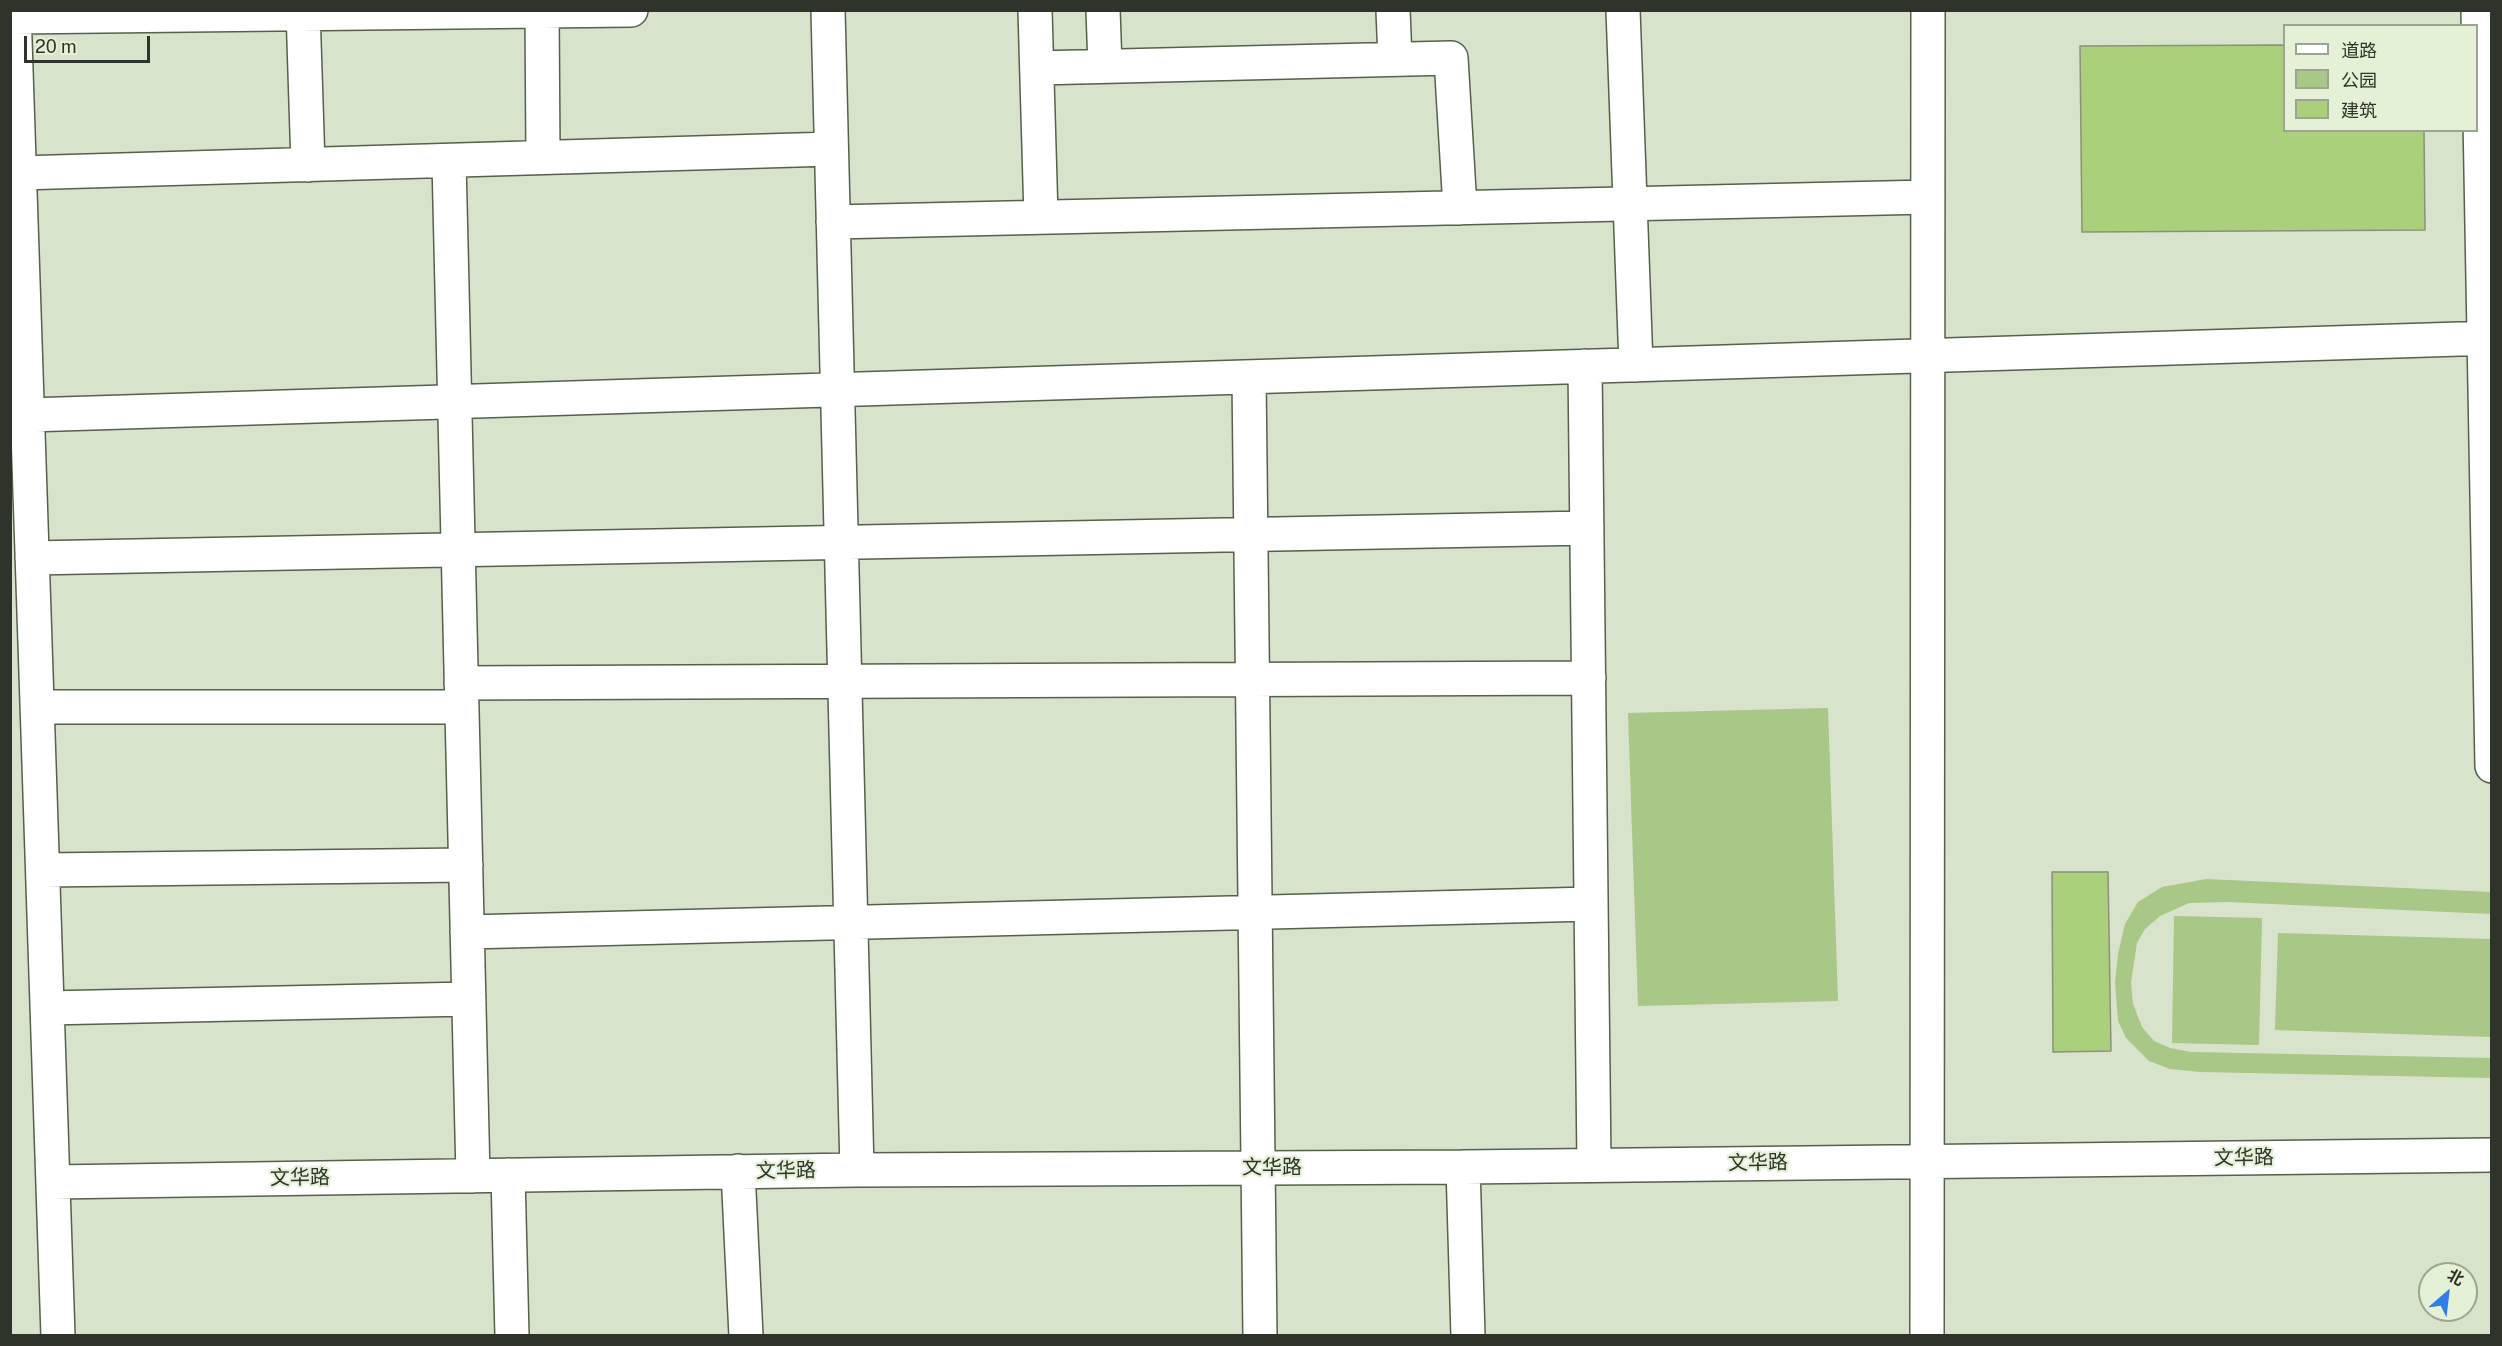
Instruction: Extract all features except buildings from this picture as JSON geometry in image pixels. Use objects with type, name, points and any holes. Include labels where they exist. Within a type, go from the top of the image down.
[{"type":"street","points":[[58,1335],[14,14],[631,10]]},
{"type":"street","points":[[828,10],[856,1170]]},
{"type":"street","points":[[1035,10],[1041,217]]},
{"type":"street","points":[[1103,10],[1105,66]]},
{"type":"street","points":[[1393,10],[1395,59]]},
{"type":"street","points":[[1623,10],[1636,365]]},
{"type":"street","points":[[1927,1335],[1928,10]]},
{"type":"street","points":[[2478,10],[2485,44],[2492,766]]},
{"type":"street","points":[[542,11],[543,158]]},
{"type":"street","points":[[303,12],[308,165]]},
{"type":"street","points":[[1037,68],[1451,58],[1460,208]]},
{"type":"street","points":[[20,173],[831,149]]},
{"type":"street","points":[[449,161],[472,1176]]},
{"type":"street","points":[[833,222],[1928,197]]},
{"type":"street","points":[[28,415],[2487,338]]},
{"type":"street","points":[[1585,366],[1594,1165]]},
{"type":"street","points":[[1249,377],[1260,1335]]},
{"type":"street","points":[[32,558],[1587,528]]},
{"type":"street","points":[[38,707],[845,681],[1589,678]]},
{"type":"street","points":[[43,870],[466,865]]},
{"type":"street","points":[[467,932],[1591,904]]},
{"type":"street","points":[[47,1008],[468,999]]},
{"type":"street","name":"文华路","points":[[53,1182],[738,1171],[1462,1167],[2492,1155]]},
{"type":"street","points":[[1462,1167],[1468,1335]]},
{"type":"street","points":[[738,1171],[746,1335]]},
{"type":"street","points":[[508,1175],[512,1335]]},
{"type":"green space","points":[[1828,708],[1838,1001],[1638,1006],[1628,713]]},
{"type":"green space","points":[[2206,879],[2491,892],[2491,914],[2228,902],[2189,903],[2160,916],[2145,929],[2137,943],[2131,982],[2133,1004],[2142,1027],[2154,1041],[2170,1048],[2191,1052],[2491,1058],[2491,1078],[2200,1072],[2170,1069],[2149,1061],[2126,1038],[2118,1021],[2115,983],[2118,954],[2125,924],[2138,902],[2162,887]]},
{"type":"green space","points":[[2174,916],[2262,918],[2259,1045],[2172,1043]]},
{"type":"green space","points":[[2278,933],[2491,939],[2491,1037],[2275,1030]]}]
